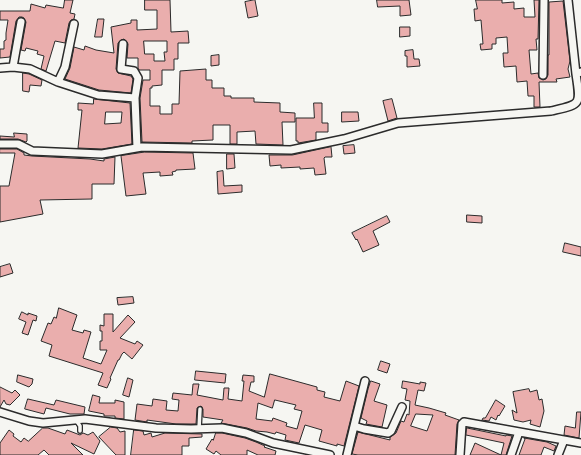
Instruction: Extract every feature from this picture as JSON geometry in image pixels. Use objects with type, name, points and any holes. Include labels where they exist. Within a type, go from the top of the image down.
[{"type":"street","points":[[543,75],[544,0]]},
{"type":"street","points":[[0,144],[18,144],[32,151],[102,154],[137,148],[291,150],[344,139],[398,123],[550,111],[571,107],[576,104],[580,98],[579,73],[568,0]]},
{"type":"street","points":[[13,67],[21,22]]},
{"type":"street","points":[[58,82],[65,67],[74,24]]},
{"type":"street","points":[[123,44],[122,69],[134,71],[138,78],[135,98],[137,148]]},
{"type":"street","points":[[0,68],[13,67],[30,69],[58,82],[98,95],[135,98]]},
{"type":"street","points":[[347,455],[365,381]]},
{"type":"street","points":[[354,426],[388,433],[391,431],[402,407]]},
{"type":"street","points":[[0,412],[29,422],[43,423],[76,419],[156,428],[222,428],[246,433],[293,452],[330,455]]},
{"type":"street","points":[[460,455],[462,424],[464,422],[581,443]]},
{"type":"street","points":[[510,455],[519,432]]},
{"type":"street","points":[[558,455],[564,440]]},
{"type":"lane","points":[[199,429],[200,409]]},
{"type":"lane","points":[[76,419],[80,426],[80,431]]},
{"type":"building","points":[[65,0],[73,0],[70,13],[75,14],[74,19],[69,23],[65,43],[55,41],[46,71],[41,69],[44,56],[37,54],[38,51],[26,48],[25,51],[21,50],[26,22],[22,17],[19,17],[16,21],[10,57],[0,58],[0,49],[4,49],[4,41],[6,40],[8,20],[0,20],[0,11],[30,11],[31,4],[45,8],[46,5],[63,8]]},
{"type":"building","points":[[145,0],[170,0],[171,32],[188,31],[189,43],[178,43],[178,59],[174,59],[174,70],[162,70],[162,85],[152,86],[152,88],[150,88],[150,106],[160,106],[160,114],[172,114],[172,104],[179,104],[180,71],[206,69],[206,80],[212,80],[212,88],[224,88],[224,96],[231,96],[231,98],[254,98],[254,102],[280,103],[280,112],[295,113],[295,122],[282,122],[283,145],[256,144],[255,131],[237,132],[237,144],[230,144],[230,125],[213,125],[213,140],[192,141],[192,143],[142,142],[140,98],[143,80],[150,80],[150,70],[139,70],[138,58],[127,58],[128,44],[124,39],[118,43],[116,69],[118,73],[131,76],[133,79],[131,93],[99,90],[65,79],[70,68],[74,47],[84,50],[85,46],[96,50],[114,53],[111,27],[131,23],[131,20],[137,20],[137,30],[157,29],[157,10],[145,10]],"holes":[[[144,41],[167,41],[167,52],[164,52],[165,61],[154,61],[154,54],[145,54]]]},
{"type":"building","points":[[255,0],[258,16],[248,18],[245,2]]},
{"type":"building","points":[[377,0],[409,0],[411,15],[400,16],[400,6],[378,7]]},
{"type":"building","points":[[476,0],[502,0],[502,3],[514,2],[514,9],[524,8],[524,17],[535,17],[534,0],[539,0],[538,39],[536,39],[537,50],[529,50],[531,74],[538,73],[539,78],[543,80],[546,79],[548,75],[549,2],[563,1],[570,61],[568,69],[570,77],[556,79],[557,82],[539,82],[540,107],[534,107],[534,96],[528,96],[527,81],[517,82],[516,66],[504,67],[503,53],[508,53],[507,37],[496,38],[496,44],[492,44],[492,49],[481,50],[480,44],[483,44],[481,20],[475,21],[474,9],[477,9]]},
{"type":"building","points":[[98,19],[104,19],[102,37],[95,37]]},
{"type":"building","points":[[400,27],[410,27],[410,36],[400,37]]},
{"type":"building","points":[[413,50],[414,59],[419,59],[420,66],[407,67],[407,56],[405,56],[405,51]]},
{"type":"building","points":[[219,55],[219,65],[211,66],[211,56]]},
{"type":"building","points":[[23,73],[42,80],[41,86],[30,85],[29,92],[23,91]]},
{"type":"building","points":[[94,99],[130,103],[132,144],[102,149],[78,148],[82,110],[78,110],[78,103],[93,104]],"holes":[[[106,112],[122,112],[121,123],[105,124]]]},
{"type":"building","points":[[392,99],[397,118],[388,121],[383,101]]},
{"type":"building","points":[[314,103],[322,103],[322,123],[328,123],[328,132],[316,132],[316,140],[298,143],[298,141],[296,141],[296,118],[314,118]]},
{"type":"building","points":[[342,112],[358,112],[359,121],[342,122]]},
{"type":"building","points":[[14,133],[27,134],[27,141],[18,139],[0,139],[0,136],[14,137]]},
{"type":"building","points":[[354,145],[355,153],[344,154],[343,146]]},
{"type":"building","points":[[331,147],[332,157],[324,158],[326,174],[315,175],[314,168],[300,169],[300,167],[281,168],[281,165],[270,166],[269,155],[292,155]]},
{"type":"building","points":[[0,149],[17,149],[24,153],[24,155],[32,156],[104,161],[104,159],[115,157],[114,184],[92,184],[92,199],[40,200],[43,214],[0,222],[0,186],[9,186],[15,153],[0,153]]},
{"type":"building","points":[[145,152],[193,153],[195,169],[176,170],[172,172],[173,175],[160,176],[160,172],[143,173],[146,194],[126,196],[121,156]]},
{"type":"building","points":[[227,154],[234,154],[235,168],[227,169]]},
{"type":"building","points":[[223,171],[224,186],[242,185],[242,192],[218,194],[217,172]]},
{"type":"building","points":[[467,215],[482,216],[482,223],[467,222]]},
{"type":"building","points":[[387,216],[390,222],[373,231],[379,245],[363,252],[357,239],[356,240],[352,233]]},
{"type":"building","points":[[565,243],[581,247],[581,256],[563,252]]},
{"type":"building","points":[[10,264],[13,273],[0,277],[0,267]]},
{"type":"building","points":[[133,297],[134,303],[118,305],[117,298]]},
{"type":"building","points":[[59,308],[77,315],[72,330],[83,333],[84,330],[91,332],[83,358],[101,364],[107,350],[100,350],[102,331],[100,331],[100,325],[104,326],[104,314],[113,314],[113,332],[128,315],[135,322],[120,338],[135,344],[137,341],[143,345],[132,359],[124,352],[122,354],[110,378],[111,379],[107,388],[98,385],[103,373],[49,356],[52,345],[41,341],[48,323],[51,324],[54,317],[56,318]]},
{"type":"building","points":[[22,312],[28,315],[28,313],[37,316],[36,321],[33,320],[28,335],[22,333],[26,322],[19,319]]},
{"type":"building","points":[[381,361],[390,364],[387,373],[378,370]]},
{"type":"building","points":[[196,371],[226,374],[225,383],[195,380]]},
{"type":"building","points":[[270,374],[317,387],[317,390],[325,392],[324,397],[340,401],[346,381],[359,386],[344,446],[337,444],[337,446],[319,441],[322,430],[305,425],[299,443],[285,440],[286,435],[276,432],[275,434],[256,431],[221,423],[223,420],[203,417],[203,409],[201,406],[197,408],[196,424],[176,424],[135,420],[137,404],[152,406],[153,399],[167,401],[166,410],[178,411],[179,400],[172,399],[173,393],[192,395],[193,384],[199,384],[197,395],[223,400],[224,388],[229,388],[228,399],[242,401],[244,381],[242,381],[243,375],[254,376],[254,382],[251,382],[249,391],[264,397]],"holes":[[[275,400],[296,405],[294,409],[302,411],[297,429],[286,426],[287,423],[273,418],[272,421],[256,419],[258,403],[272,408]]]},
{"type":"building","points":[[18,375],[33,379],[32,384],[29,387],[17,382]]},
{"type":"building","points":[[128,378],[133,380],[129,397],[123,395]]},
{"type":"building","points":[[371,381],[380,384],[374,401],[387,405],[382,427],[366,424],[367,421],[361,418]]},
{"type":"building","points":[[403,381],[420,384],[420,382],[426,383],[424,391],[418,390],[415,405],[446,413],[445,415],[459,420],[457,424],[455,455],[352,454],[358,432],[390,440],[390,437],[396,433],[401,421],[404,422],[407,414],[409,415],[410,401],[405,400],[407,389],[402,388]],"holes":[[[416,414],[433,415],[427,431],[411,426]]]},
{"type":"building","points":[[0,387],[12,393],[15,390],[20,395],[10,405],[6,404],[4,400],[0,407]]},
{"type":"building","points":[[529,389],[530,392],[537,390],[539,400],[542,399],[544,411],[540,427],[530,424],[531,420],[523,422],[514,420],[512,410],[517,413],[513,392]]},
{"type":"building","points":[[93,395],[100,397],[99,403],[115,403],[115,400],[124,402],[124,419],[115,418],[115,416],[104,416],[104,414],[89,411]]},
{"type":"building","points":[[28,399],[54,405],[56,400],[85,407],[84,414],[70,414],[46,408],[44,414],[25,409]]},
{"type":"building","points":[[496,400],[505,406],[499,416],[498,415],[496,420],[491,417],[489,421],[482,420],[485,418]]},
{"type":"building","points":[[577,412],[581,412],[579,438],[564,435],[565,426],[575,428]]},
{"type":"building","points":[[111,427],[117,428],[120,432],[125,431],[125,455],[116,455],[99,437]]},
{"type":"building","points":[[43,428],[48,428],[65,434],[67,430],[80,435],[83,433],[88,435],[93,432],[100,441],[94,454],[71,443],[83,455],[49,455],[44,450],[38,455],[0,455],[0,443],[9,430],[14,434],[13,436],[21,442],[24,438],[28,441]]},
{"type":"building","points":[[467,428],[512,436],[506,455],[501,455],[504,443],[466,435]]},
{"type":"building","points":[[134,430],[143,431],[144,435],[151,433],[152,437],[165,433],[202,434],[202,437],[189,438],[189,446],[182,446],[182,455],[131,455]]},
{"type":"building","points":[[216,433],[245,438],[256,442],[265,446],[264,447],[276,451],[275,455],[258,455],[247,450],[247,455],[221,455],[216,451],[214,454],[206,449]]},
{"type":"building","points":[[524,438],[547,442],[556,446],[554,451],[544,447],[541,455],[519,455],[525,439]]},
{"type":"building","points":[[475,443],[501,455],[470,455]]}]
